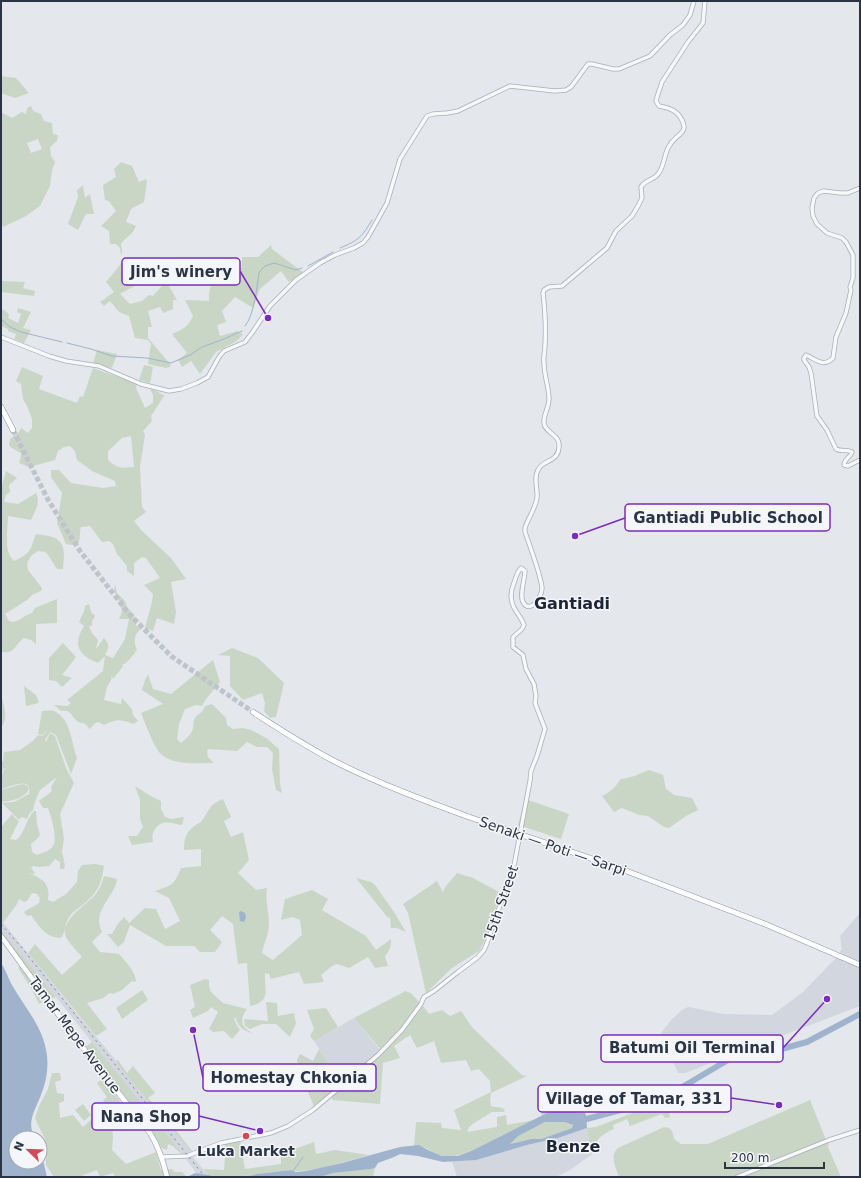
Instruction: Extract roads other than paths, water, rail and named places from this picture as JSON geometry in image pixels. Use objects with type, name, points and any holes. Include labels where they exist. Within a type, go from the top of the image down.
[{"type":"highway","points":[[1,407],[13,430]]},
{"type":"highway","name":"Senaki — Poti — Sarpi","points":[[253,712],[334,761],[406,794],[616,867],[765,924],[860,965]]},
{"type":"main road","name":"Tamar Mepe Avenue","points":[[1,936],[80,1044],[143,1123],[156,1143],[162,1157],[167,1177]]},
{"type":"street","points":[[1,337],[49,356],[66,361],[99,366],[141,384],[169,390],[181,389],[197,383],[208,377],[224,351],[244,342],[252,333],[270,306],[296,280],[320,263],[363,243],[374,228],[387,203],[400,159],[427,116],[458,111],[510,86],[555,91],[566,90],[571,87],[588,64],[613,69],[624,68],[653,53],[670,35],[683,26],[690,15],[694,1]]},
{"type":"street","name":"15th Street","points":[[162,1157],[187,1156],[221,1143],[271,1133],[288,1126],[313,1110],[378,1055],[402,1030],[422,1004],[424,997],[478,957],[487,944],[503,897],[512,876],[531,771],[545,729],[535,703],[536,696],[534,684],[526,669],[523,655],[513,645],[513,637],[522,629],[524,625],[513,605],[511,593],[516,577],[521,568],[525,571],[521,596],[523,602],[527,606],[534,605],[537,602],[542,590],[542,583],[525,528],[537,499],[537,472],[540,466],[556,457],[560,446],[559,441],[543,423],[549,404],[549,394],[544,375],[545,311],[543,293],[544,290],[549,287],[562,286],[607,248],[616,230],[632,216],[638,206],[642,198],[642,185],[659,174],[672,141],[684,129],[683,123],[676,113],[672,110],[659,106],[656,101],[662,82],[688,42],[703,23],[705,1]]},
{"type":"street","points":[[860,188],[848,193],[824,191],[814,198],[811,211],[817,224],[827,233],[842,238],[846,242],[852,255],[853,278],[846,313],[836,337],[833,358],[829,362],[824,363],[806,355],[804,360],[811,373],[815,407],[819,420],[827,430],[836,449],[850,450],[852,452],[845,460],[844,464],[850,466],[860,460]]},
{"type":"street","points":[[737,1177],[829,1140],[860,1130]]},
{"type":"water","points":[[241,911],[245,913],[246,918],[244,922],[240,921],[239,912]]},
{"type":"water","points":[[1,963],[12,985],[37,1024],[44,1041],[47,1055],[45,1082],[33,1115],[32,1130],[8,1130],[8,1170],[45,1170],[47,1177],[1,1177]]},
{"type":"water","points":[[562,1111],[585,1113],[587,1128],[558,1138],[527,1145],[476,1160],[443,1162],[418,1156],[400,1154],[378,1163],[375,1168],[333,1173],[320,1177],[246,1177],[257,1174],[291,1170],[296,1172],[306,1171],[400,1147],[419,1145],[442,1156],[458,1156],[547,1113]],"holes":[[[545,1122],[565,1122],[573,1125],[572,1128],[541,1139],[531,1139],[510,1144],[518,1136]]]},
{"type":"water","points":[[195,1173],[209,1175],[215,1177],[187,1177]]},
{"type":"waterway","points":[[340,248],[359,238],[372,220]]},
{"type":"waterway","points":[[308,266],[333,252]]},
{"type":"waterway","points":[[245,326],[253,309],[259,273],[261,270],[265,266],[274,263],[296,270],[302,268]]},
{"type":"waterway","points":[[1,319],[10,327],[21,332],[62,342]]},
{"type":"waterway","points":[[67,343],[112,356],[147,358],[171,363],[190,355],[202,347],[242,331]]},
{"type":"waterway","points":[[579,1121],[662,1099],[733,1057],[774,1051],[807,1042],[860,1014]]},
{"type":"waterway","points":[[293,1171],[303,1157]]},
{"type":"tunnel","points":[[13,430],[47,498],[80,551],[130,615],[171,656],[253,712]]},
{"type":"railway","points":[[1,924],[22,948],[205,1177]]},
{"type":"place","name":"Jim's winery","points":[[268,318]]},
{"type":"place","name":"Gantiadi Public School","points":[[575,536]]},
{"type":"place","name":"Batumi Oil Terminal","points":[[827,999]]},
{"type":"place","name":"Homestay Chkonia","points":[[193,1030]]},
{"type":"place","name":"Village of Tamar, 331","points":[[779,1105]]},
{"type":"place","name":"Nana Shop","points":[[260,1131]]},
{"type":"place","name":"Luka Market","points":[[246,1136]]},
{"type":"district","name":"Gantiadi","points":[[572,603]]},
{"type":"district","name":"Benze","points":[[573,1146]]}]
